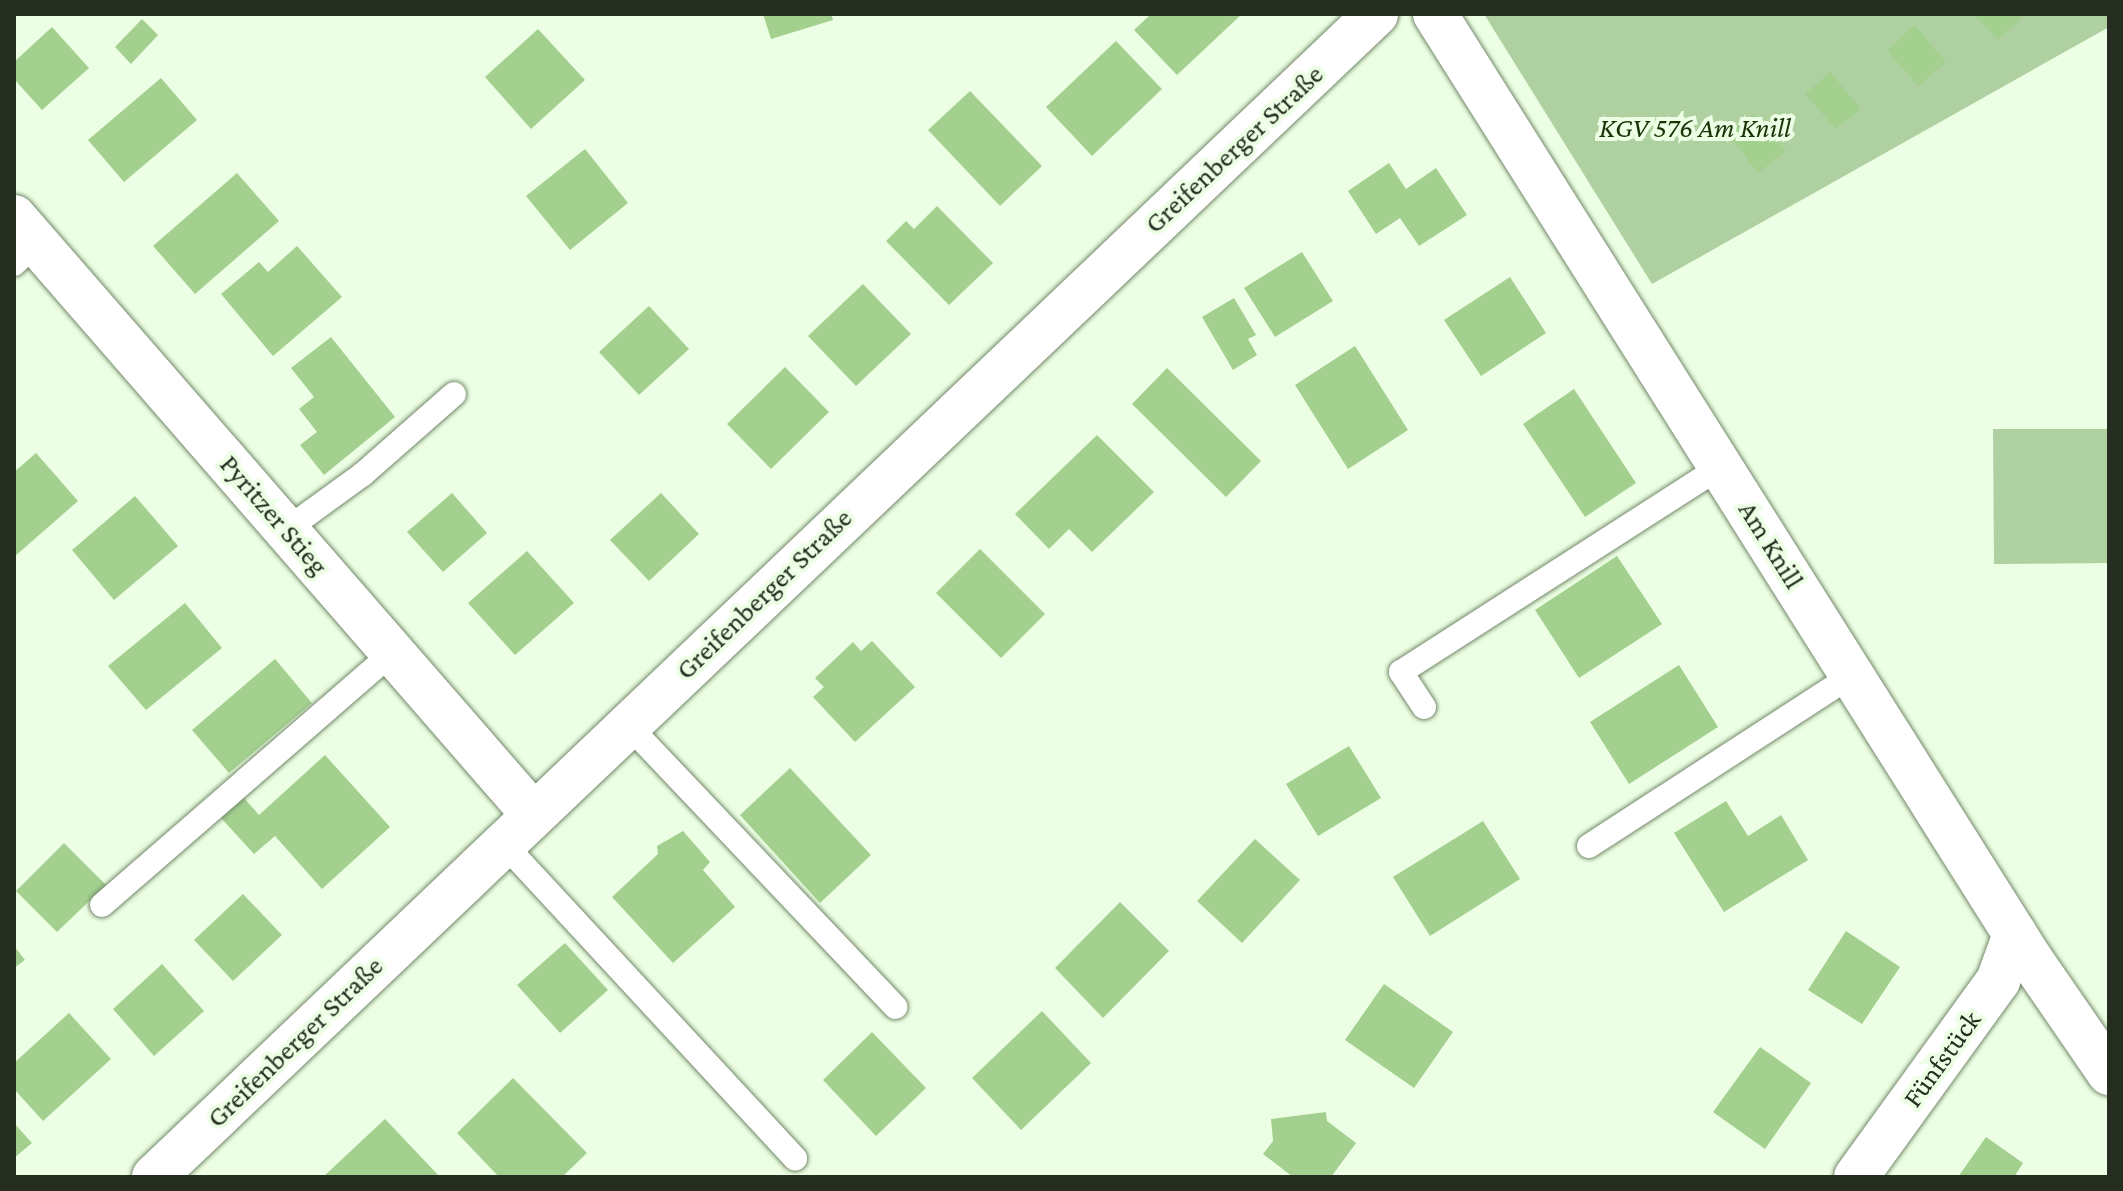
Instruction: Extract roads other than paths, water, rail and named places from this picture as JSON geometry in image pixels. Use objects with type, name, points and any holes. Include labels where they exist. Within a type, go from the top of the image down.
[{"type":"street","name":"Greifenberger Straße","points":[[154,1177],[1376,14]]},
{"type":"street","name":"Am Knill","points":[[1435,14],[2015,934],[2109,1073]]},
{"type":"street","name":"Pyritzer Stieg","points":[[21,241],[286,530],[393,652],[518,828]]},
{"type":"street","name":"Fünfstück","points":[[1856,1177],[1998,981],[2015,934]]},
{"type":"lane","points":[[286,530],[363,474],[454,394]]},
{"type":"lane","points":[[1424,707],[1401,672],[1722,466]]},
{"type":"lane","points":[[102,905],[393,652]]},
{"type":"lane","points":[[1589,846],[1852,675]]},
{"type":"lane","points":[[627,724],[896,1007]]},
{"type":"lane","points":[[518,828],[795,1158]]},
{"type":"park label","name":"KGV 576 Am Knill","points":[[1695,128]]}]
